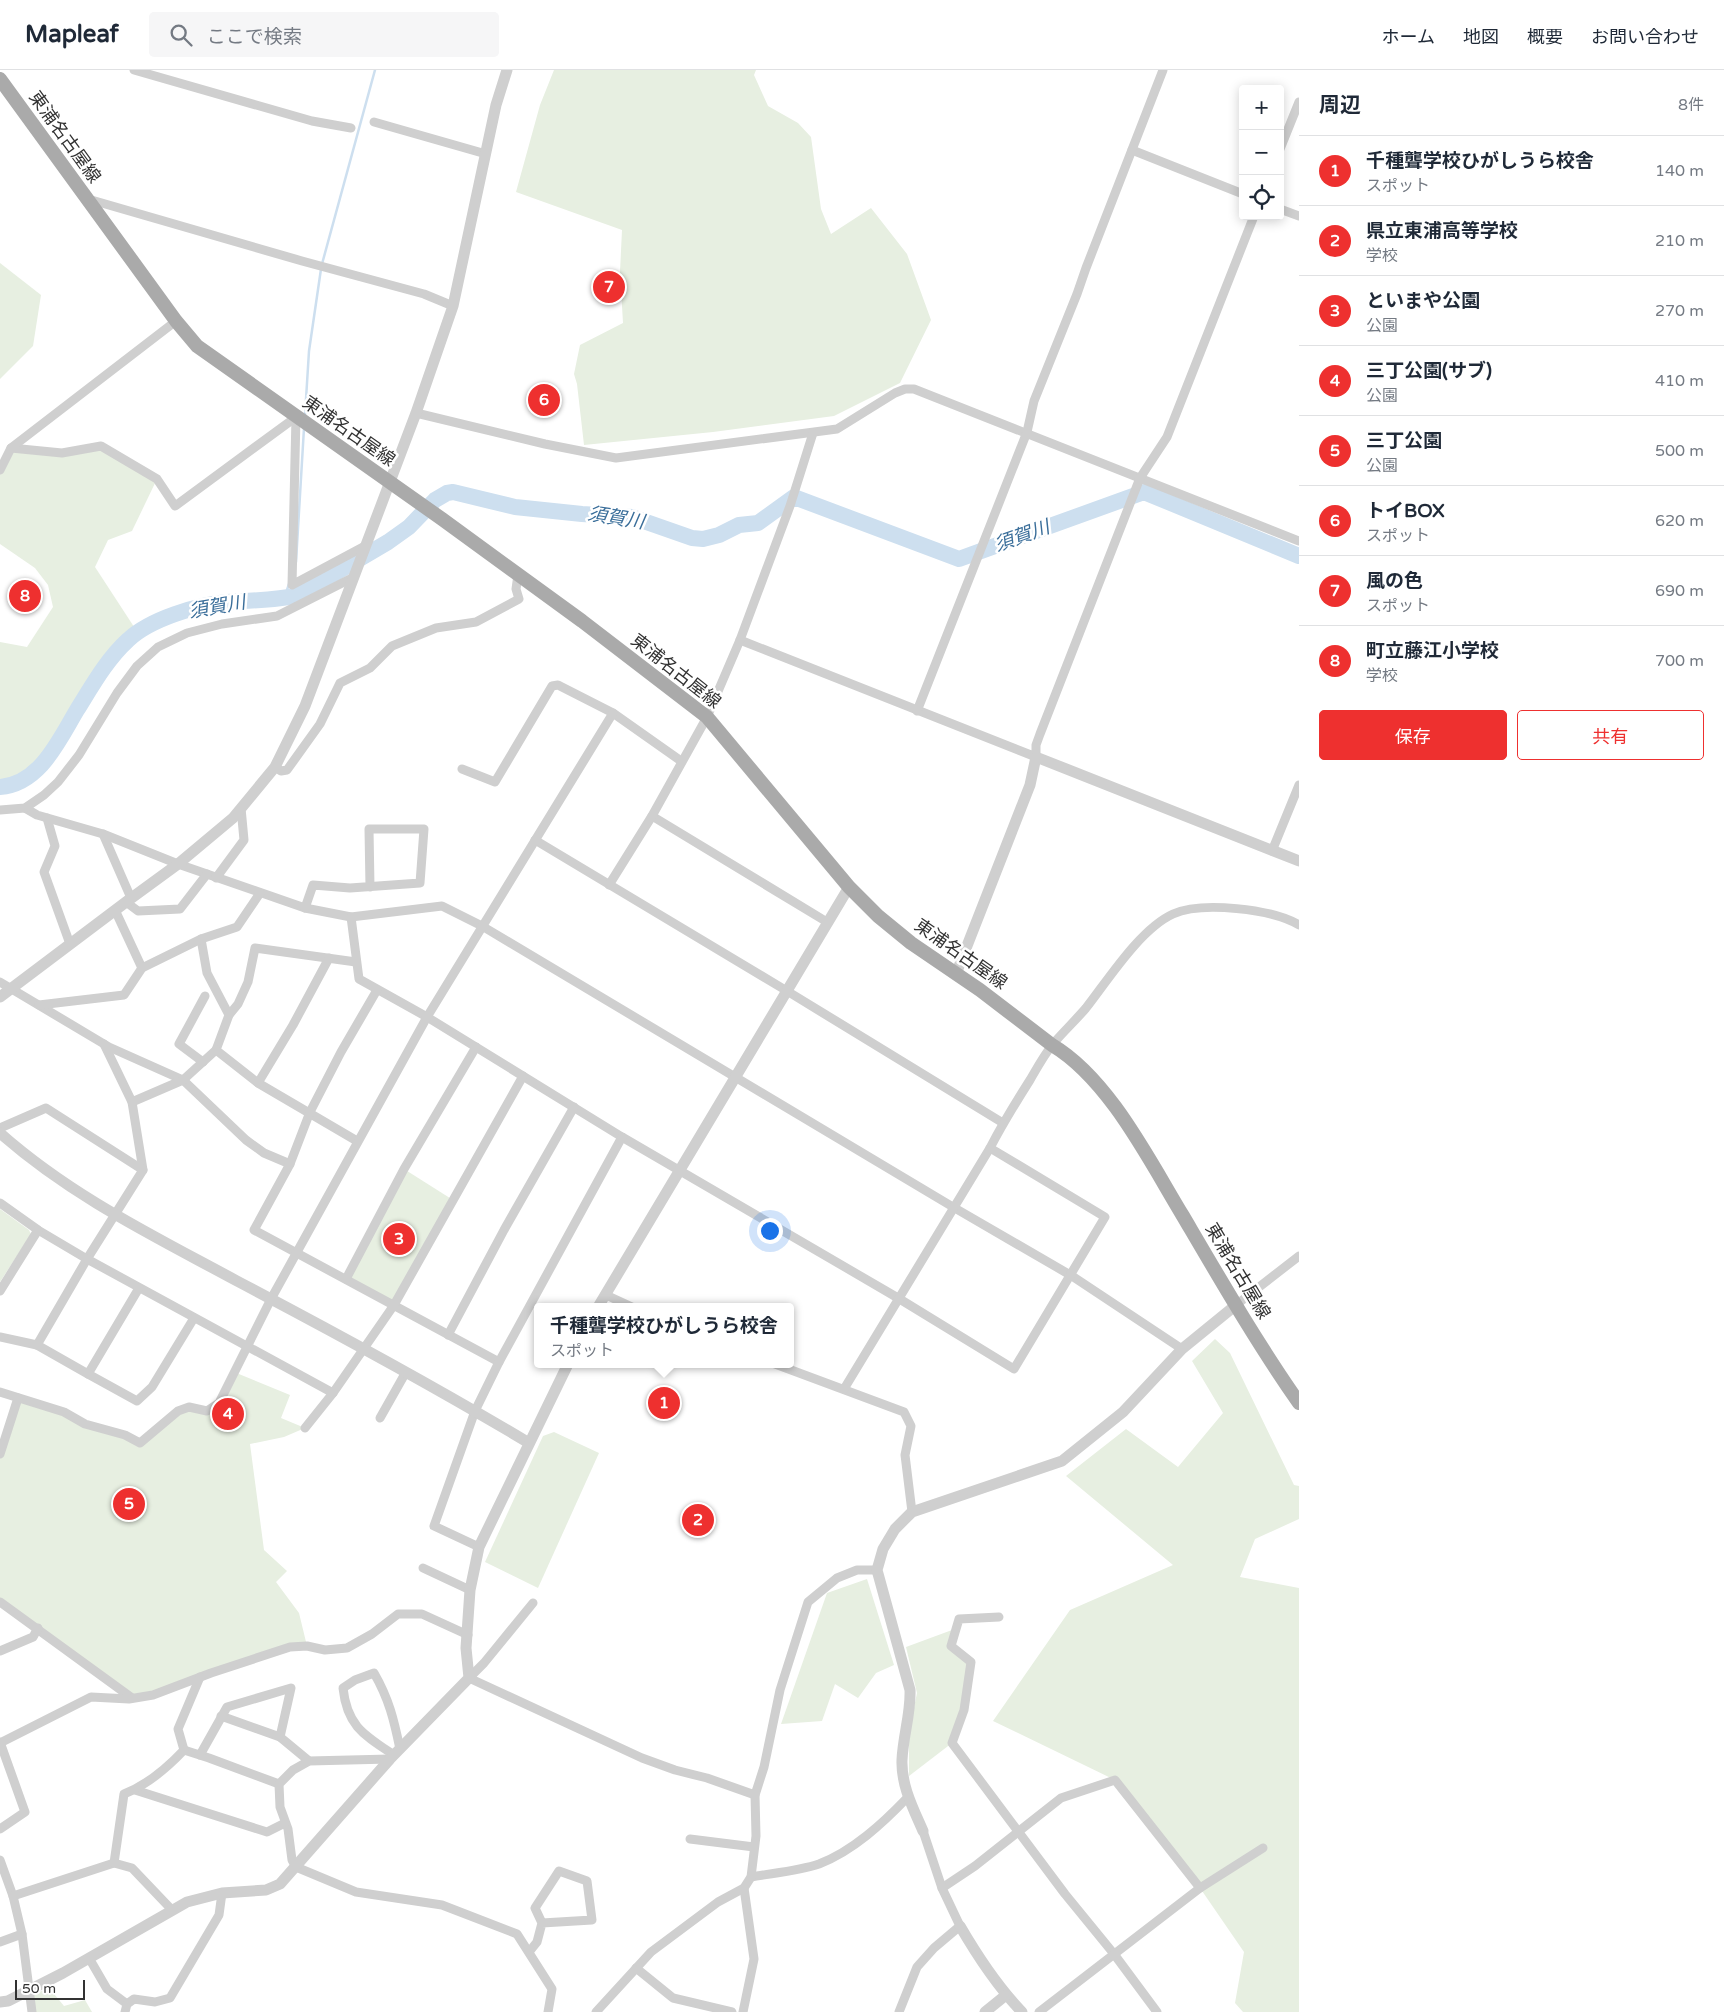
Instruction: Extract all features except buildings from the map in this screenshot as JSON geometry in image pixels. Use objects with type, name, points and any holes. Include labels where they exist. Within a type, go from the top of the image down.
[{"type":"main road","name":"東浦名古屋線","points":[[2,78],[176,321],[197,346],[442,518],[582,621],[707,717],[849,887],[878,916],[911,943],[980,990],[1063,1052],[1094,1080],[1122,1117],[1236,1305],[1299,1403]]},
{"type":"street","points":[[134,70],[312,121],[351,128]]},
{"type":"street","points":[[0,997],[178,864],[233,818],[275,767],[305,706],[416,413],[454,306],[468,229],[496,105],[507,70]]},
{"type":"street","points":[[917,711],[1027,432],[1034,401],[1078,294],[1086,268],[1163,70]]},
{"type":"street","points":[[1284,139],[1299,102]]},
{"type":"street","points":[[374,122],[486,154]]},
{"type":"street","points":[[1132,150],[1239,192]]},
{"type":"street","points":[[88,199],[424,294],[454,306]]},
{"type":"street","points":[[1284,210],[1299,216]]},
{"type":"street","points":[[956,974],[1030,785],[1036,757],[1036,745],[1040,734],[1140,478],[1167,437],[1252,220]]},
{"type":"street","points":[[0,470],[11,448],[176,321]]},
{"type":"street","points":[[416,413],[545,444],[616,458],[837,429],[895,393],[905,389],[914,389],[1027,432],[1299,541]]},
{"type":"street","points":[[11,448],[62,453],[101,446],[157,479],[175,506],[302,421]]},
{"type":"street","points":[[302,421],[292,585],[366,546]]},
{"type":"street","points":[[609,885],[652,816],[707,717],[740,640],[790,506],[813,433]]},
{"type":"street","points":[[275,767],[281,771],[287,770],[294,762],[320,724],[340,683],[370,668],[392,646],[436,628],[476,622],[519,599],[516,589],[518,575]]},
{"type":"street","points":[[25,808],[44,795],[58,782],[79,755],[117,693],[137,666],[158,646],[187,633],[222,624],[277,616],[353,578]]},
{"type":"street","points":[[740,640],[1299,861]]},
{"type":"street","points":[[462,769],[495,782],[552,686],[558,685],[613,713],[681,761]]},
{"type":"street","points":[[0,1392],[64,1412],[85,1424],[124,1435],[140,1443],[178,1411],[189,1408],[207,1410],[219,1403],[271,1299],[427,1017],[613,713]]},
{"type":"street","points":[[1272,851],[1299,785]]},
{"type":"street","points":[[0,810],[25,808],[47,818],[104,834],[178,864],[305,908],[352,917],[442,906],[482,926],[735,1078],[1072,1276],[1182,1349]]},
{"type":"street","points":[[104,834],[128,900],[138,911],[180,909],[244,840],[241,808]]},
{"type":"street","points":[[652,816],[827,922]]},
{"type":"street","points":[[47,818],[55,846],[44,872],[70,944]]},
{"type":"street","points":[[305,908],[313,885],[350,888],[420,883],[424,829],[369,829],[370,886]]},
{"type":"street","points":[[535,840],[1003,1123]]},
{"type":"street","points":[[601,1303],[849,887]]},
{"type":"street","points":[[39,1005],[124,995],[142,968],[201,939],[237,928],[260,893]]},
{"type":"street","points":[[844,1390],[990,1148],[1003,1123],[1052,1045],[1152,928],[1174,914],[1198,909],[1238,909],[1267,913],[1299,925]]},
{"type":"street","points":[[114,910],[142,968]]},
{"type":"street","points":[[352,917],[359,979],[427,1017],[622,1137],[898,1298],[1014,1369],[1072,1276],[1105,1217],[990,1148]]},
{"type":"street","points":[[201,939],[206,973],[229,1015]]},
{"type":"street","points":[[132,1102],[183,1080],[216,1050],[229,1015],[238,1004],[248,982],[255,948],[356,962]]},
{"type":"street","points":[[258,1083],[293,1025],[328,958]]},
{"type":"street","points":[[0,982],[104,1044],[183,1080],[246,1140],[264,1153],[290,1164]]},
{"type":"street","points":[[377,990],[341,1052],[310,1112],[290,1164],[254,1230],[499,1362]]},
{"type":"street","points":[[203,1062],[180,1044],[205,996]]},
{"type":"street","points":[[37,1344],[87,1259],[116,1216],[143,1170],[132,1102],[104,1044]]},
{"type":"street","points":[[346,1279],[404,1169],[476,1048]]},
{"type":"street","points":[[216,1050],[258,1083],[310,1112],[357,1142]]},
{"type":"street","points":[[305,1428],[333,1393],[394,1305],[523,1076]]},
{"type":"street","points":[[448,1335],[504,1230],[574,1107]]},
{"type":"street","points":[[0,1128],[46,1108],[143,1170]]},
{"type":"street","points":[[0,1132],[27,1157],[52,1176],[116,1216],[364,1348],[529,1443]]},
{"type":"street","points":[[479,1547],[434,1526],[476,1411],[499,1362],[622,1137]]},
{"type":"street","points":[[0,1203],[38,1230],[87,1259],[333,1393]]},
{"type":"street","points":[[0,1289],[38,1230]]},
{"type":"street","points":[[1022,2012],[1006,1995],[980,1959],[960,1926],[942,1888],[923,1830],[908,1798],[902,1762],[910,1707],[910,1690],[877,1570],[883,1549],[895,1528],[912,1512],[1062,1461],[1123,1412],[1182,1349],[1299,1256]]},
{"type":"street","points":[[88,1374],[139,1288]]},
{"type":"street","points":[[606,1295],[623,1303]]},
{"type":"street","points":[[0,1337],[37,1344],[137,1401],[152,1387],[194,1318]]},
{"type":"street","points":[[469,1678],[466,1648],[470,1590],[479,1547],[566,1368]]},
{"type":"street","points":[[785,1368],[904,1412],[912,1426],[905,1455],[912,1512]]},
{"type":"street","points":[[380,1418],[406,1372]]},
{"type":"street","points":[[0,1454],[18,1398]]},
{"type":"street","points":[[423,1568],[470,1590]]},
{"type":"street","points":[[596,2012],[651,1952],[718,1902],[744,1888],[751,1877],[756,1836],[755,1795],[764,1767],[780,1690],[808,1602],[837,1578],[857,1570],[877,1570]]},
{"type":"street","points":[[0,1602],[132,1698]]},
{"type":"street","points":[[0,2002],[8,2001],[89,1958],[187,1902],[222,1893],[266,1890],[280,1884],[395,1754],[484,1663],[533,1603]]},
{"type":"street","points":[[0,1829],[25,1812],[0,1742],[91,1697],[132,1698],[153,1695],[290,1647],[307,1646],[325,1650],[347,1648],[372,1634],[398,1614],[422,1614],[468,1635]]},
{"type":"street","points":[[999,1617],[959,1619],[951,1646],[971,1662],[964,1710],[952,1743],[1065,1894],[1114,1954],[1157,2012]]},
{"type":"street","points":[[0,1651],[33,1637],[38,1628]]},
{"type":"street","points":[[374,1674],[385,1692],[392,1712],[395,1754],[365,1736],[354,1724],[345,1706],[343,1688],[355,1680],[374,1674]]},
{"type":"street","points":[[184,1750],[178,1729],[200,1677]]},
{"type":"street","points":[[469,1678],[642,1758],[755,1795]]},
{"type":"street","points":[[200,1755],[227,1707],[291,1688],[280,1737]]},
{"type":"street","points":[[221,1716],[280,1737],[309,1761]]},
{"type":"street","points":[[184,1750],[279,1784]]},
{"type":"street","points":[[114,1863],[124,1794],[136,1790],[169,1766],[184,1750]]},
{"type":"street","points":[[395,1754],[309,1761],[293,1770],[279,1784],[280,1808],[288,1829],[292,1860],[296,1867],[356,1892],[442,1905],[517,1934],[552,1989],[548,2012]]},
{"type":"street","points":[[942,1888],[975,1866],[1060,1798],[1115,1780],[1200,1888]]},
{"type":"street","points":[[136,1790],[266,1832],[285,1822]]},
{"type":"street","points":[[751,1877],[819,1864],[838,1855],[884,1821],[908,1798]]},
{"type":"street","points":[[690,1839],[754,1847]]},
{"type":"street","points":[[1039,2012],[1200,1888],[1264,1848]]},
{"type":"street","points":[[0,1860],[14,1896],[22,1934],[32,2012]]},
{"type":"street","points":[[14,1896],[114,1863],[132,1868],[172,1910]]},
{"type":"street","points":[[529,1952],[537,1942],[542,1923],[535,1908],[559,1871],[587,1881],[592,1920],[542,1923]]},
{"type":"street","points":[[743,2012],[754,1959],[744,1888]]},
{"type":"street","points":[[89,1958],[107,1989],[126,2008],[134,1999],[155,2002],[170,1998],[219,1914],[222,1893]]},
{"type":"street","points":[[899,2012],[917,1967],[934,1948],[960,1926]]},
{"type":"street","points":[[0,1942],[22,1934]]},
{"type":"street","points":[[636,1968],[673,1998],[732,2012]]},
{"type":"street","points":[[985,2012],[1006,1995]]},
{"type":"shaded area","points":[[554,70],[756,70],[754,75],[768,106],[798,123],[811,137],[821,209],[831,234],[871,208],[907,254],[931,320],[900,383],[834,416],[713,432],[584,445],[577,384],[574,374],[580,345],[623,323],[620,272],[622,230],[516,192],[540,105]]},
{"type":"shaded area","points":[[0,263],[41,295],[33,346],[0,379]]},
{"type":"shaded area","points":[[100,446],[157,479],[132,531],[108,540],[95,567],[138,633],[111,660],[88,692],[56,746],[9,787],[0,788],[0,642],[27,647],[53,607],[48,585],[35,568],[0,544],[0,470],[11,448],[62,453]]},
{"type":"shaded area","points":[[404,1169],[453,1200],[394,1305],[346,1279]]},
{"type":"shaded area","points":[[0,1209],[29,1230],[31,1234],[0,1282]]},
{"type":"shaded area","points":[[1215,1339],[1230,1353],[1294,1485],[1299,1486],[1299,1519],[1255,1539],[1240,1577],[1299,1588],[1299,2012],[1243,2012],[1235,2003],[1244,1952],[1200,1888],[1115,1780],[993,1721],[1070,1610],[1173,1565],[1066,1476],[1126,1429],[1178,1467],[1223,1413],[1192,1361]]},
{"type":"shaded area","points":[[234,1372],[290,1395],[281,1418],[305,1428],[284,1437],[250,1444],[264,1550],[287,1571],[276,1582],[299,1613],[307,1646],[132,1698],[0,1602],[0,1454],[18,1398],[140,1443],[178,1411],[207,1410],[219,1403]]},
{"type":"shaded area","points":[[554,1432],[599,1453],[538,1588],[485,1562],[543,1436]]},
{"type":"shaded area","points":[[867,1579],[894,1665],[876,1673],[858,1698],[835,1684],[822,1721],[781,1724],[827,1593]]},
{"type":"shaded area","points":[[952,1630],[951,1646],[971,1662],[952,1743],[909,1776],[909,1732],[917,1693],[906,1647]]},
{"type":"shaded area","points":[[50,1989],[64,2006],[85,2000],[92,2012],[34,2012],[32,1993]]},
{"type":"waterway","points":[[322,264],[375,70]]},
{"type":"waterway","points":[[305,415],[309,351],[321,269]]},
{"type":"waterway","points":[[296,562],[304,428]]},
{"type":"waterway","name":"須賀川","points":[[0,787],[14,784],[26,778],[47,759],[107,664],[120,647],[137,632],[174,614],[202,606],[298,595],[388,542],[409,527],[435,500],[447,493],[453,492],[515,507],[632,517],[692,538],[703,539],[719,535],[739,525],[758,523],[794,497],[959,559],[1144,492],[1299,556]]},
{"type":"waterway","points":[[284,599],[289,584]]},
{"type":"place","name":"風の色","points":[[609,287]]},
{"type":"place","name":"トイBOX","points":[[544,400]]},
{"type":"place","name":"町立藤江小学校","points":[[25,596]]},
{"type":"place","name":"といまや公園","points":[[399,1239]]},
{"type":"place","name":"千種聾学校ひがしうら校舎","points":[[664,1403]]},
{"type":"place","name":"三丁公園(サブ)","points":[[228,1414]]},
{"type":"place","name":"三丁公園","points":[[129,1504]]},
{"type":"place","name":"県立東浦高等学校","points":[[698,1520]]}]
